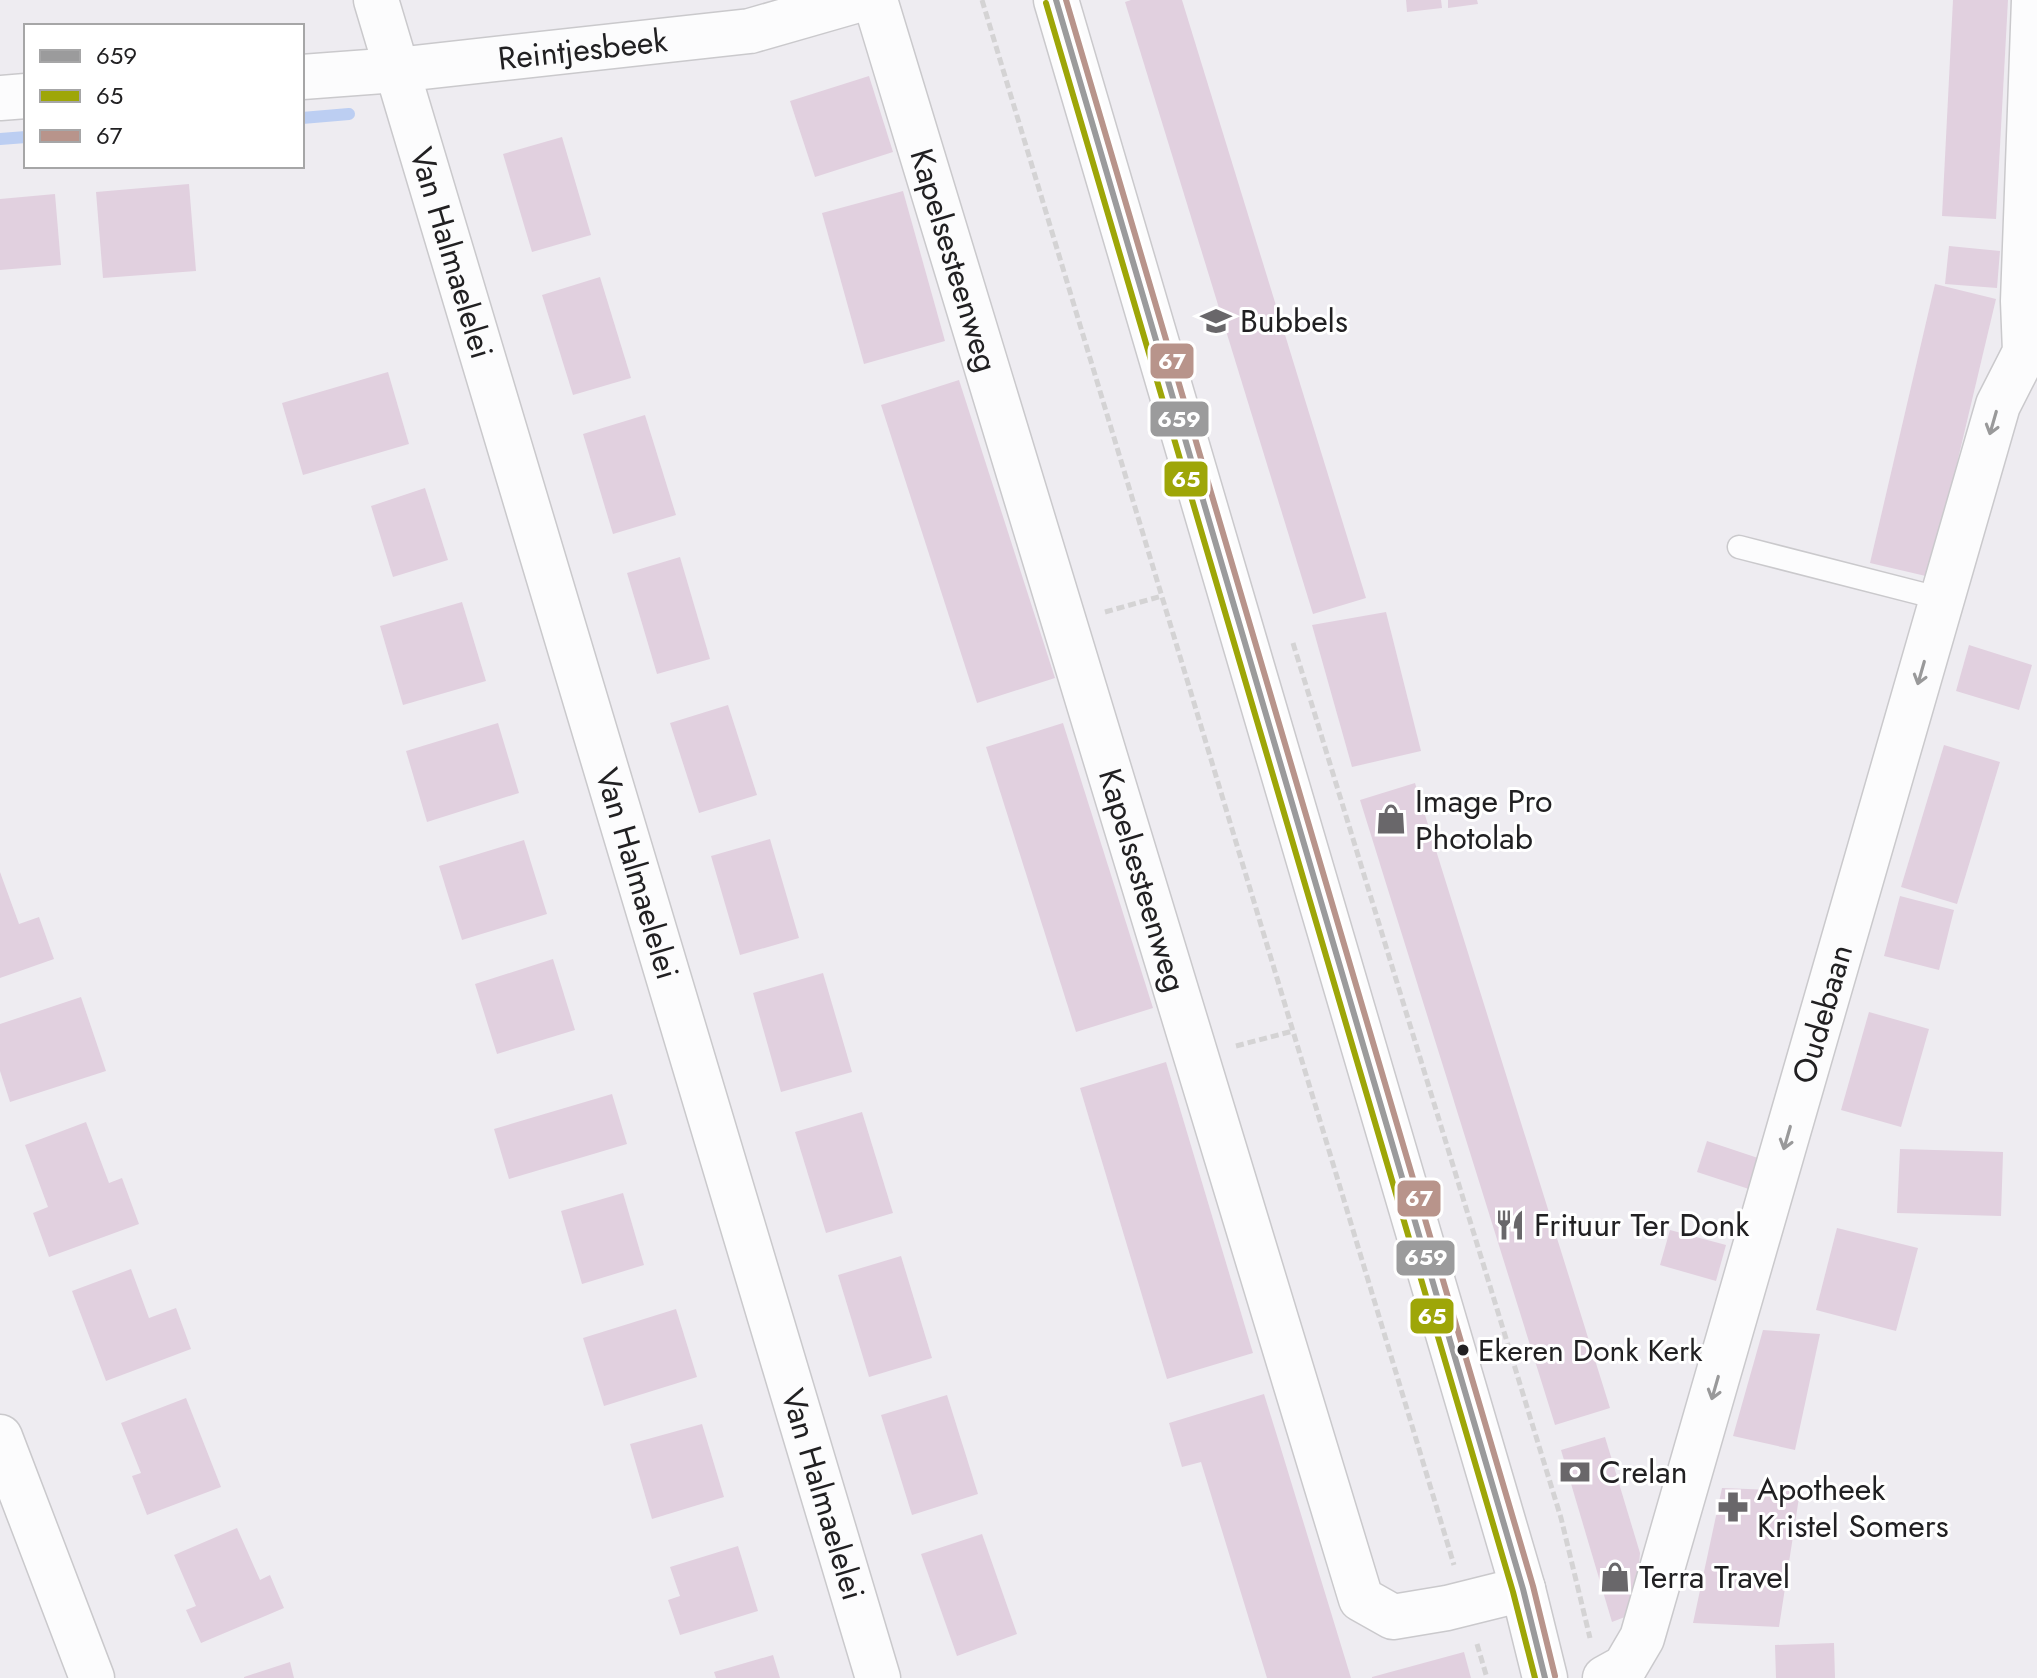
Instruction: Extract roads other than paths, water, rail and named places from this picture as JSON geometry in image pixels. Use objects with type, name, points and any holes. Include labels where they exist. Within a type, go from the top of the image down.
[{"type":"street","name":"Van Halmaelelei","points":[[376,0],[878,1678]]},
{"type":"street","name":"Reintjesbeek","points":[[304,77],[396,70],[750,31],[858,0]]},
{"type":"street","name":"Kapelsesteenweg","points":[[875,0],[1361,1599],[1393,1617],[1523,1589]]},
{"type":"street","points":[[1056,0],[1523,1589],[1545,1678]]},
{"type":"street","points":[[2031,351],[2023,301],[2034,0]]},
{"type":"street","points":[[0,98],[24,96]]},
{"type":"street","name":"Oudebaan","points":[[1605,1678],[1625,1667],[1642,1638],[1998,405],[2031,351]]},
{"type":"street","points":[[0,1437],[92,1678]]},
{"type":"lane","points":[[1739,547],[1942,599]]},
{"type":"waterway","name":"Reintjesbeek","points":[[304,118],[349,114]]},
{"type":"waterway","name":"Reintjesbeek","points":[[0,139],[24,137]]},
{"type":"place","name":"Bubbels","points":[[1216,321]]},
{"type":"place","name":"Image Pro Photolab","points":[[1391,819]]},
{"type":"place","name":"Frituur Ter Donk","points":[[1510,1225]]},
{"type":"place","name":"Ekeren Donk Kerk","points":[[1463,1350]]},
{"type":"place","name":"Crelan","points":[[1575,1472]]},
{"type":"place","name":"Apotheek Kristel Somers","points":[[1733,1507]]},
{"type":"place","name":"Terra Travel","points":[[1615,1577]]}]
